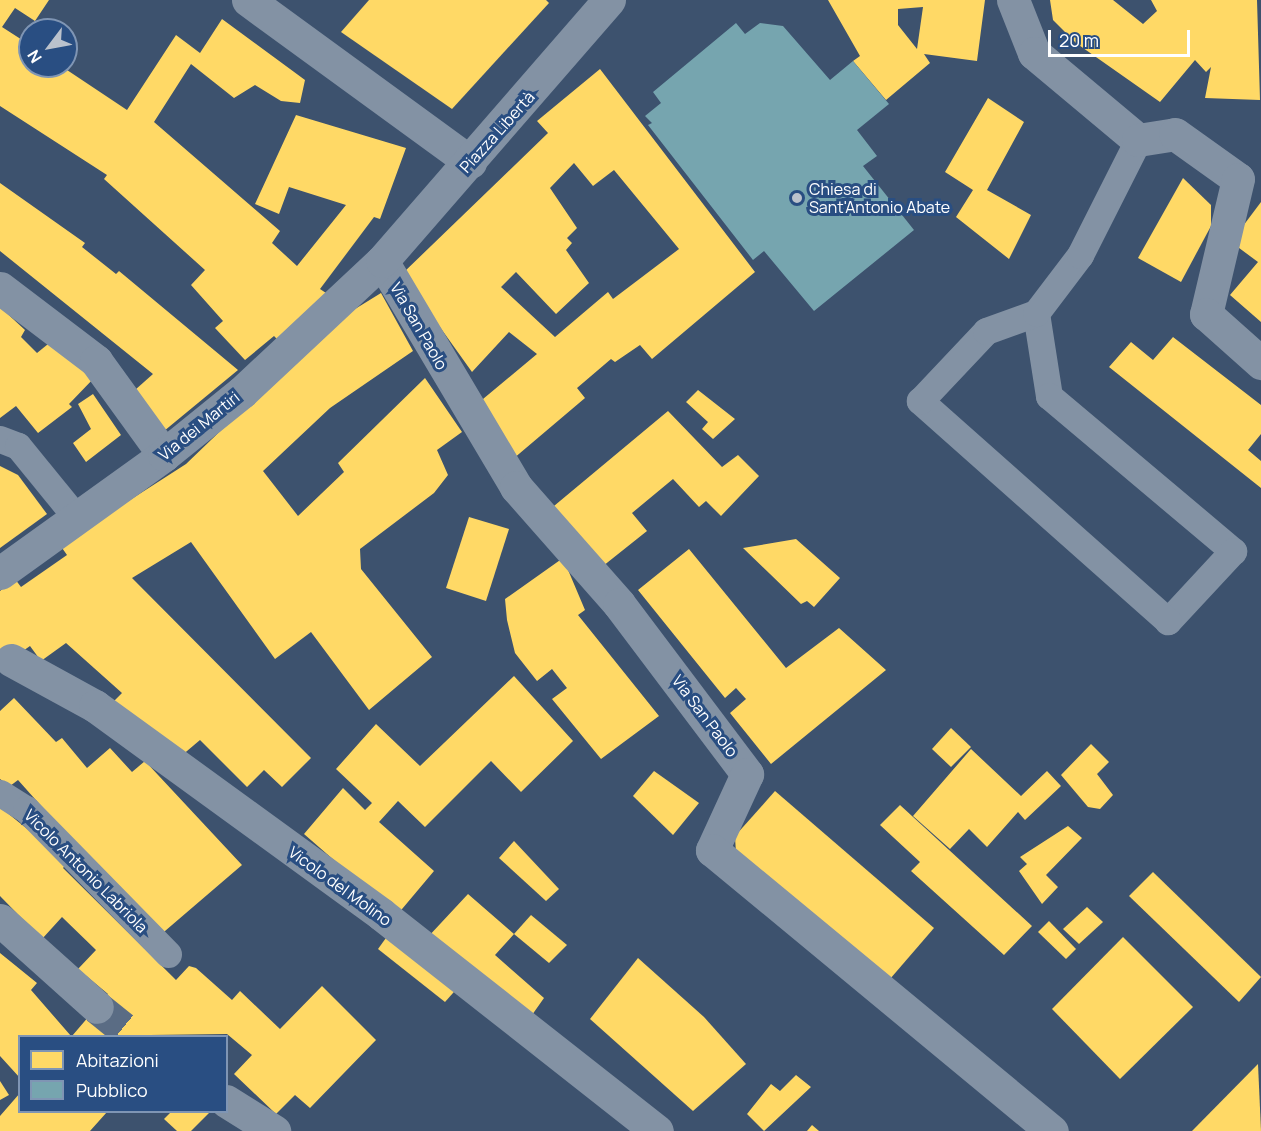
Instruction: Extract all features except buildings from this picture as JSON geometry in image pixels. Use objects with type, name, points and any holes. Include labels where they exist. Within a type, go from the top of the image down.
[{"type":"street","points":[[248,0],[470,162]]},
{"type":"street","name":"Piazza Libertà","points":[[382,261],[609,0]]},
{"type":"street","points":[[1013,0],[1034,53],[1138,140],[1175,134],[1238,179],[1206,314],[1261,363]]},
{"type":"street","name":"Via dei Martiri","points":[[0,573],[75,516],[164,455],[242,392],[382,261]]},
{"type":"street","name":"Via San Paolo","points":[[382,261],[516,488],[619,604],[747,774],[712,850],[1052,1131]]},
{"type":"street","points":[[0,288],[96,361],[164,455]]},
{"type":"street","name":"Vicolo del Molino","points":[[11,660],[94,706],[381,914],[657,1131]]},
{"type":"street","points":[[0,920],[97,1007]]},
{"type":"street","points":[[228,1102],[274,1131]]},
{"type":"lane","points":[[1035,313],[1049,396],[1233,551],[1168,621],[920,401],[986,331],[1035,313],[1080,255],[1138,140]]},
{"type":"lane","points":[[0,439],[18,446],[75,516]]},
{"type":"lane","name":"Vicolo Antonio Labriola","points":[[0,793],[26,809],[168,954]]},
{"type":"tunnel","points":[[97,1007],[132,1035]]},
{"type":"place","name":"Chiesa di Sant'Antonio Abate","points":[[797,198]]}]
